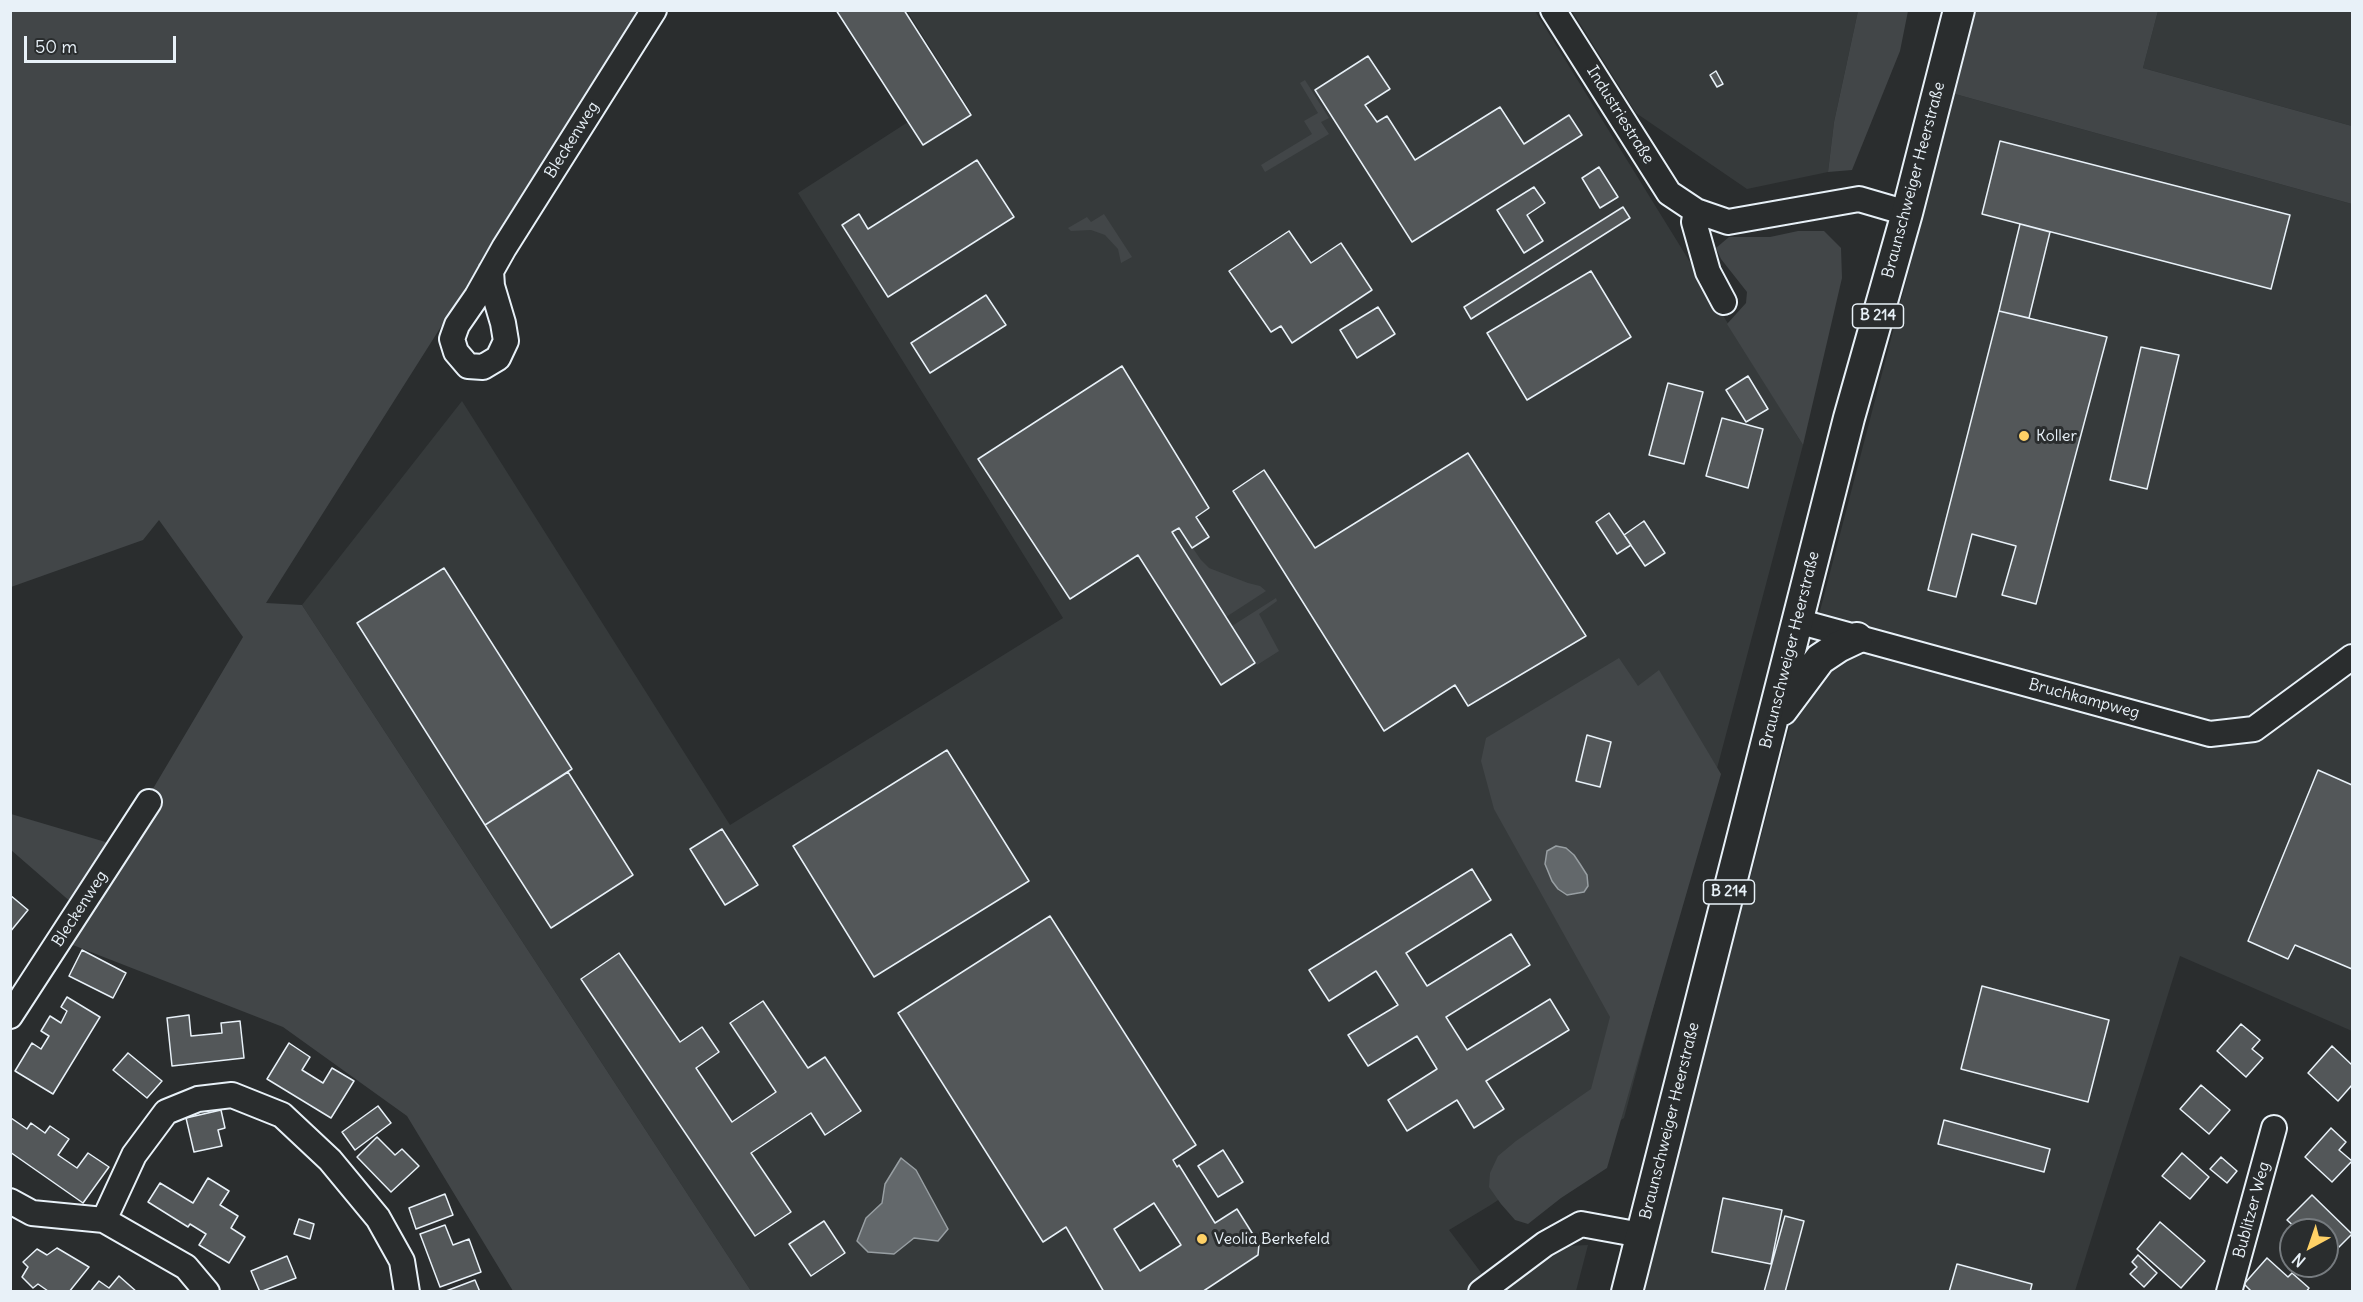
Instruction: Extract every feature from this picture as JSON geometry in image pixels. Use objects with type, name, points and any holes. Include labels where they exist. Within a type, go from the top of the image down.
[{"type":"main road","name":"Braunschweiger Heerstraße","points":[[1627,1292],[1849,418],[1907,213],[1959,10]]},
{"type":"main road","points":[[1770,728],[1820,659],[1838,646],[1857,638]]},
{"type":"street","name":"Bleckenweg","points":[[491,271],[492,286],[506,341],[498,358],[483,367],[468,366],[445,340],[477,296],[491,271],[504,248],[654,10]]},
{"type":"street","name":"Industriestraße","points":[[1553,10],[1669,193],[1696,211],[1728,222],[1859,200],[1907,213]]},
{"type":"street","points":[[1696,211],[1694,222],[1708,272],[1724,302]]},
{"type":"street","name":"Bruchkampweg","points":[[1797,621],[2210,734],[2254,729],[2352,657]]},
{"type":"street","name":"Bleckenweg","points":[[14,1002],[149,802]]},
{"type":"street","points":[[104,1220],[134,1155],[166,1112],[198,1099],[232,1095],[282,1115],[330,1160],[378,1218],[402,1261],[407,1292]]},
{"type":"street","name":"Bublitzer Weg","points":[[2229,1292],[2274,1128]]},
{"type":"street","points":[[10,1201],[32,1213],[104,1220],[186,1267],[207,1292]]},
{"type":"street","points":[[1481,1292],[1545,1244],[1581,1224],[1641,1235]]},
{"type":"shaded area","points":[[10,11],[641,11],[266,603],[302,605],[751,1291],[513,1291],[407,1116],[283,1027],[60,940],[80,910],[11,850],[11,814],[119,846],[243,637],[159,520],[143,540],[11,587]]},
{"type":"shaded area","points":[[907,11],[1535,11],[1803,445],[1624,1118],[1449,1230],[1495,1291],[751,1291],[302,605],[462,401],[730,825],[1063,618],[798,193],[908,122],[923,145],[972,114]]},
{"type":"shaded area","points":[[1572,11],[1858,11],[1834,122],[1828,172],[1747,189],[1636,113]]},
{"type":"shaded area","points":[[1858,11],[1908,11],[1900,51],[1852,170],[1828,172],[1834,122]]},
{"type":"shaded area","points":[[1976,11],[2158,11],[2143,68],[2352,126],[2352,204],[1955,94]]},
{"type":"shaded area","points":[[2158,11],[2352,11],[2352,126],[2143,68]]},
{"type":"shaded area","points":[[1305,80],[1329,118],[1321,122],[1329,134],[1265,172],[1261,165],[1312,134],[1304,121],[1318,113],[1300,83]]},
{"type":"shaded area","points":[[1955,94],[2352,204],[2352,1031],[2180,956],[2075,1291],[1642,1292]]},
{"type":"shaded area","points":[[1104,214],[1132,257],[1121,263],[1118,249],[1105,235],[1091,230],[1071,231],[1068,228],[1087,217],[1091,222]]},
{"type":"shaded area","points":[[1798,231],[1824,231],[1841,248],[1842,278],[1803,445],[1727,324],[1746,303],[1747,292],[1721,259],[1716,248],[1729,237],[1770,237]]},
{"type":"shaded area","points":[[1179,528],[1209,568],[1260,586],[1266,591],[1226,617],[1172,532]]},
{"type":"shaded area","points":[[1276,598],[1277,601],[1259,614],[1279,651],[1257,665],[1232,626]]},
{"type":"shaded area","points":[[1619,658],[1638,686],[1659,670],[1721,774],[1607,1168],[1561,1198],[1528,1224],[1515,1220],[1501,1204],[1489,1187],[1490,1173],[1498,1156],[1516,1141],[1591,1089],[1610,1017],[1494,809],[1481,761],[1486,738]]},
{"type":"shaded area","points":[[1556,846],[1566,848],[1574,855],[1587,875],[1588,886],[1584,892],[1567,895],[1552,881],[1545,864],[1547,851]]},
{"type":"shaded area","points":[[901,1158],[916,1170],[948,1229],[938,1241],[914,1238],[894,1254],[868,1252],[857,1241],[866,1218],[882,1203],[885,1184]]},
{"type":"shaded area","points":[[1588,1245],[1576,1291],[1501,1292],[1568,1246]]},
{"type":"building","points":[[836,10],[904,10],[971,115],[923,145]]},
{"type":"building","points":[[1368,56],[1390,89],[1365,105],[1377,122],[1387,116],[1415,160],[1500,107],[1524,144],[1569,115],[1582,135],[1412,242],[1315,90]]},
{"type":"building","points":[[1716,71],[1723,84],[1717,87],[1710,75]]},
{"type":"building","points":[[2000,141],[2290,215],[2271,289],[1982,214]]},
{"type":"building","points":[[977,160],[1014,217],[888,297],[842,225],[859,214],[868,229]]},
{"type":"building","points":[[1599,167],[1618,197],[1600,208],[1582,178]]},
{"type":"building","points":[[1534,187],[1545,203],[1527,215],[1543,241],[1524,253],[1497,210]]},
{"type":"building","points":[[1623,207],[1630,218],[1471,319],[1464,307]]},
{"type":"building","points":[[2020,224],[2050,232],[2029,318],[1999,311]]},
{"type":"building","points":[[1289,231],[1311,263],[1341,243],[1372,290],[1292,343],[1281,326],[1271,332],[1229,271]]},
{"type":"building","points":[[1591,271],[1631,337],[1527,400],[1487,333]]},
{"type":"building","points":[[986,295],[1006,325],[930,373],[911,343]]},
{"type":"building","points":[[1378,307],[1395,334],[1357,358],[1340,330]]},
{"type":"building","name":"Koller","points":[[1999,311],[2107,337],[2036,604],[2002,595],[2016,546],[1972,534],[1956,597],[1928,590]]},
{"type":"building","points":[[2141,347],[2179,355],[2147,489],[2110,480]]},
{"type":"building","points":[[1122,366],[1209,508],[1196,517],[1209,537],[1192,548],[1179,528],[1172,532],[1255,663],[1221,685],[1138,555],[1070,599],[978,459]]},
{"type":"building","points":[[1748,376],[1768,409],[1746,422],[1726,390]]},
{"type":"building","points":[[1668,383],[1703,392],[1684,464],[1649,455]]},
{"type":"building","points":[[1722,418],[1763,429],[1748,488],[1706,476]]},
{"type":"building","points":[[1468,453],[1586,636],[1468,706],[1455,685],[1384,731],[1233,491],[1264,470],[1315,548]]},
{"type":"building","points":[[1609,513],[1631,545],[1617,554],[1596,522]]},
{"type":"building","points":[[1644,521],[1665,553],[1645,566],[1624,535]]},
{"type":"building","points":[[444,568],[572,769],[485,825],[357,623]]},
{"type":"building","points":[[1587,735],[1611,742],[1600,787],[1576,781]]},
{"type":"building","points":[[947,750],[1029,881],[874,977],[793,846]]},
{"type":"building","points":[[2318,770],[2352,785],[2352,969],[2295,945],[2288,959],[2248,941]]},
{"type":"building","points":[[568,772],[633,875],[551,928],[485,825]]},
{"type":"building","points":[[722,829],[758,885],[725,905],[690,849]]},
{"type":"building","points":[[1472,869],[1491,900],[1406,953],[1427,986],[1511,934],[1530,965],[1446,1017],[1467,1050],[1550,999],[1569,1030],[1486,1081],[1504,1109],[1474,1128],[1457,1100],[1407,1131],[1388,1100],[1437,1069],[1417,1036],[1368,1066],[1348,1035],[1398,1005],[1376,971],[1329,1001],[1309,970]]},
{"type":"building","points":[[10,895],[28,910],[10,932]]},
{"type":"building","points":[[1050,916],[1196,1145],[1173,1160],[1177,1167],[1179,1165],[1215,1223],[1237,1209],[1259,1244],[1258,1255],[1202,1292],[1104,1292],[1066,1227],[1043,1242],[898,1013]],"holes":[[[1154,1203],[1181,1245],[1140,1271],[1114,1229]]]},
{"type":"building","points":[[82,950],[126,973],[113,998],[69,976]]},
{"type":"building","points":[[619,953],[680,1042],[702,1027],[719,1052],[696,1068],[732,1122],[776,1092],[730,1023],[763,1001],[808,1068],[825,1057],[861,1111],[825,1135],[811,1113],[751,1153],[791,1212],[755,1236],[581,979]]},
{"type":"building","points":[[1982,986],[2109,1020],[2088,1102],[1961,1069]]},
{"type":"building","points":[[67,997],[100,1017],[53,1094],[15,1071],[32,1043],[41,1049],[49,1036],[41,1031],[50,1016],[61,1023],[67,1011],[61,1007]]},
{"type":"building","points":[[189,1015],[191,1036],[222,1033],[221,1023],[240,1021],[244,1058],[172,1066],[167,1018]]},
{"type":"building","points":[[2241,1024],[2260,1040],[2252,1049],[2263,1058],[2246,1077],[2217,1051]]},
{"type":"building","points":[[289,1043],[310,1057],[302,1070],[323,1083],[332,1068],[354,1081],[331,1118],[267,1079]]},
{"type":"building","points":[[2332,1046],[2352,1065],[2352,1085],[2338,1101],[2308,1073]]},
{"type":"building","points":[[128,1053],[162,1081],[147,1098],[113,1070]]},
{"type":"building","points":[[2201,1085],[2230,1110],[2209,1134],[2180,1109]]},
{"type":"building","points":[[378,1106],[391,1123],[355,1150],[342,1132]]},
{"type":"building","points":[[221,1110],[225,1128],[218,1130],[222,1146],[194,1152],[186,1118]]},
{"type":"building","points":[[11,1118],[27,1129],[31,1123],[45,1133],[50,1126],[69,1139],[58,1155],[77,1168],[88,1153],[109,1167],[83,1203],[10,1152]]},
{"type":"building","points":[[1944,1120],[2050,1149],[2044,1172],[1938,1144]]},
{"type":"building","points":[[2331,1128],[2346,1142],[2339,1150],[2352,1161],[2332,1182],[2305,1157]]},
{"type":"building","points":[[377,1137],[395,1155],[402,1149],[419,1166],[391,1192],[357,1157]]},
{"type":"building","points":[[1223,1150],[1243,1182],[1218,1197],[1198,1166]]},
{"type":"building","points":[[2182,1153],[2209,1177],[2190,1199],[2162,1176]]},
{"type":"building","points":[[2221,1157],[2237,1171],[2227,1183],[2210,1169]]},
{"type":"building","points":[[208,1178],[229,1191],[220,1205],[238,1216],[231,1228],[245,1237],[229,1263],[199,1245],[206,1234],[190,1224],[188,1227],[148,1202],[160,1183],[193,1203]]},
{"type":"building","points":[[445,1194],[453,1215],[416,1229],[409,1208]]},
{"type":"building","points":[[2312,1195],[2336,1218],[2289,1218]]},
{"type":"building","points":[[1723,1198],[1782,1210],[1771,1264],[1712,1252]]},
{"type":"building","points":[[1785,1216],[1804,1221],[1785,1292],[1764,1292]]},
{"type":"building","points":[[299,1219],[314,1224],[310,1239],[294,1234]]},
{"type":"building","points":[[824,1221],[845,1253],[811,1276],[789,1244]]},
{"type":"building","points":[[2339,1221],[2352,1234],[2339,1247]]},
{"type":"building","points":[[2160,1222],[2205,1261],[2181,1288],[2137,1249]]},
{"type":"building","points":[[445,1225],[453,1245],[469,1239],[481,1272],[440,1287],[420,1234]]},
{"type":"building","points":[[57,1248],[89,1267],[69,1292],[48,1291],[38,1284],[33,1288],[22,1277],[28,1267],[23,1262],[37,1249],[47,1255]]},
{"type":"building","points":[[2138,1255],[2157,1273],[2144,1287],[2130,1274],[2137,1267],[2132,1262]]},
{"type":"building","points":[[287,1256],[296,1278],[260,1292],[251,1271]]},
{"type":"building","points":[[2267,1258],[2279,1269],[2279,1278],[2298,1278],[2309,1288],[2306,1292],[2252,1292],[2244,1284]]},
{"type":"building","points":[[1957,1264],[2032,1284],[2030,1292],[1949,1292]]},
{"type":"building","points":[[119,1276],[137,1292],[90,1292],[99,1281],[109,1288]]},
{"type":"building","points":[[475,1280],[480,1292],[446,1292],[446,1291]]},
{"type":"place","name":"Koller","points":[[2024,436]]},
{"type":"place","name":"Veolia Berkefeld","points":[[1202,1239]]}]
